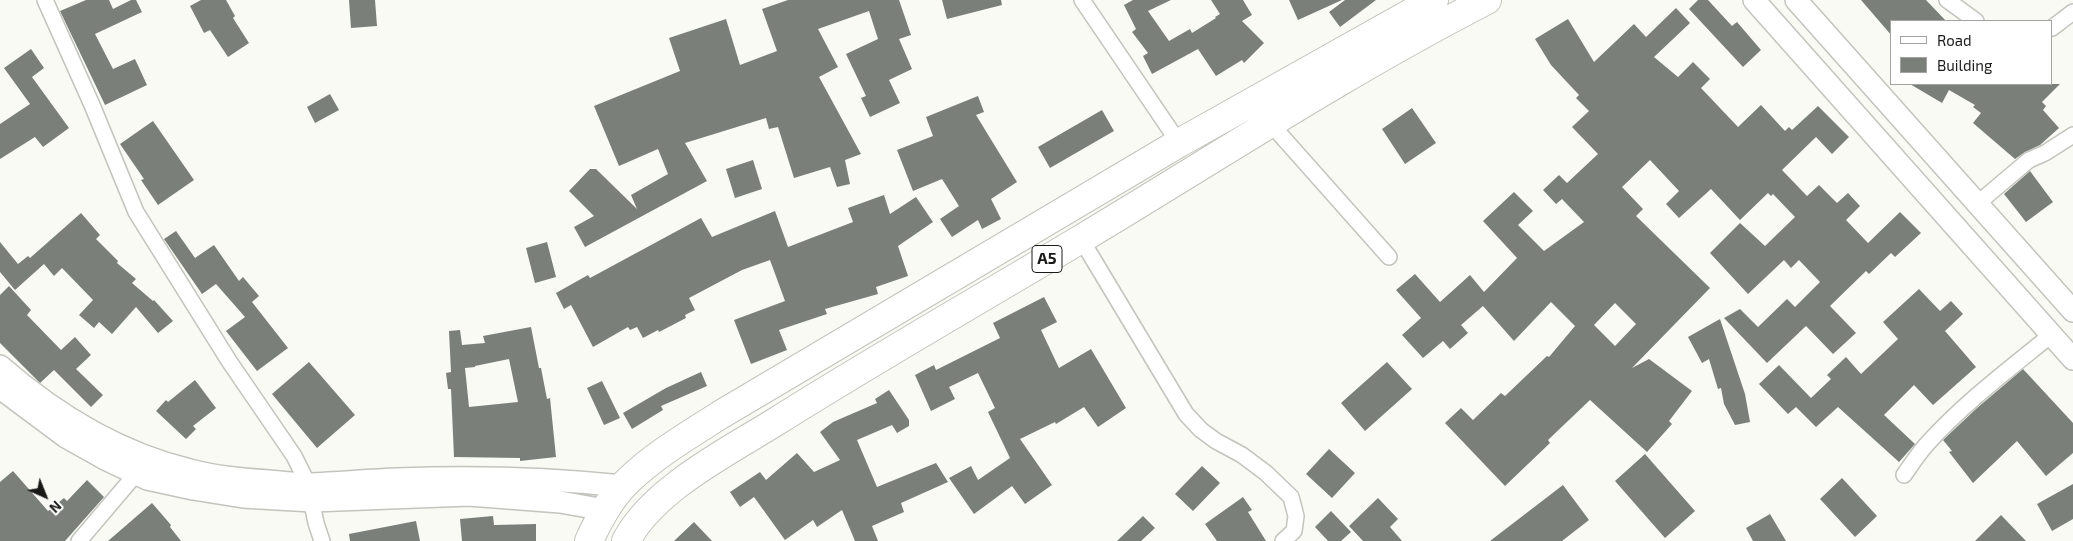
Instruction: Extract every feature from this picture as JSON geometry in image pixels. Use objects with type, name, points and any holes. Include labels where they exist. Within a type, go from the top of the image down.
[{"type":"highway","name":"A5","points":[[589,541],[605,510],[623,486],[648,464],[698,429],[1179,143],[1434,0]]},
{"type":"highway","name":"A5","points":[[626,541],[630,533],[652,508],[683,480],[869,363],[1081,239],[1337,82],[1487,0]]},
{"type":"highway","points":[[854,336],[869,363]]},
{"type":"street","points":[[45,0],[145,227],[240,377],[294,456],[310,492],[322,541]]},
{"type":"street","points":[[1082,0],[1179,143]]},
{"type":"street","points":[[1754,0],[2073,359]]},
{"type":"street","points":[[1796,0],[2073,311]]},
{"type":"street","points":[[1947,0],[1975,20]]},
{"type":"street","points":[[2053,27],[2073,12]]},
{"type":"street","points":[[1270,123],[1389,257]]},
{"type":"street","points":[[1977,204],[2029,160],[2045,154],[2073,136]]},
{"type":"street","points":[[1081,239],[1186,414],[1208,435],[1242,455],[1266,473],[1291,497],[1296,516],[1294,530],[1284,541]]},
{"type":"street","points":[[1904,475],[1926,445],[1958,413],[1990,383],[2051,335]]},
{"type":"street","points":[[0,366],[44,402],[74,422],[150,458],[190,470],[310,492],[469,495],[560,502],[605,510]]},
{"type":"street","points":[[0,388],[66,437],[135,474],[193,489],[243,497],[310,492],[397,479],[482,477],[623,486]]},
{"type":"street","points":[[79,541],[150,458]]},
{"type":"building","points":[[86,0],[109,0],[113,9],[131,0],[136,0],[142,12],[95,34],[113,69],[135,59],[147,85],[105,105],[60,11]]},
{"type":"building","points":[[201,0],[226,0],[235,16],[233,18],[249,43],[228,57],[210,30],[204,33],[190,6]]},
{"type":"building","points":[[349,0],[375,0],[377,26],[351,28]]},
{"type":"building","points":[[788,0],[899,0],[911,35],[899,39],[912,69],[889,80],[900,103],[870,117],[861,98],[866,96],[846,54],[878,39],[869,11],[818,29],[838,67],[819,77],[861,154],[845,160],[850,184],[837,187],[830,167],[794,178],[778,127],[769,129],[766,118],[685,143],[707,181],[585,247],[574,227],[594,216],[569,191],[590,169],[596,169],[637,209],[631,195],[668,174],[658,149],[619,166],[594,106],[680,71],[669,38],[726,19],[740,65],[777,51],[762,9]]},
{"type":"building","points":[[942,0],[1001,0],[1002,5],[947,19]]},
{"type":"building","points":[[1133,0],[1171,0],[1148,11],[1169,41],[1190,29],[1192,33],[1216,18],[1220,14],[1211,0],[1243,0],[1252,15],[1242,21],[1264,43],[1244,63],[1242,60],[1216,76],[1198,49],[1152,74],[1143,56],[1148,53],[1132,32],[1136,29],[1124,5]]},
{"type":"building","points":[[1289,0],[1342,0],[1298,20]]},
{"type":"building","points":[[1345,0],[1376,0],[1340,27],[1329,12]]},
{"type":"building","points":[[1698,0],[1708,0],[1732,26],[1737,22],[1761,50],[1743,67],[1689,9]]},
{"type":"building","points":[[1861,0],[1926,0],[1945,20],[1890,20],[1890,34]]},
{"type":"building","points":[[1676,8],[1690,23],[1654,57],[1678,77],[1693,62],[1710,79],[1701,88],[1738,127],[1761,105],[1785,131],[1789,127],[1792,130],[1818,106],[1849,137],[1832,154],[1816,137],[1782,170],[1807,196],[1819,185],[1837,203],[1848,193],[1860,206],[1846,220],[1868,243],[1900,212],[1921,233],[1895,257],[1891,253],[1869,274],[1866,271],[1830,306],[1856,333],[1833,354],[1806,326],[1767,363],[1724,318],[1740,309],[1758,327],[1787,299],[1795,307],[1820,282],[1799,260],[1791,268],[1784,260],[1748,294],[1710,253],[1740,223],[1765,246],[1795,217],[1773,194],[1771,196],[1768,193],[1740,220],[1711,189],[1679,218],[1666,204],[1679,191],[1650,160],[1622,187],[1643,209],[1636,216],[1710,288],[1632,368],[1649,359],[1692,391],[1669,421],[1672,424],[1647,452],[1590,400],[1548,440],[1550,443],[1505,486],[1445,423],[1461,408],[1473,420],[1501,393],[1505,396],[1547,356],[1549,357],[1575,326],[1551,302],[1514,341],[1483,306],[1461,325],[1468,333],[1450,349],[1443,341],[1423,358],[1402,335],[1421,318],[1396,290],[1415,274],[1440,302],[1470,275],[1484,292],[1517,258],[1483,221],[1514,192],[1533,211],[1518,225],[1544,251],[1584,222],[1562,199],[1556,204],[1543,190],[1559,175],[1567,183],[1598,154],[1572,127],[1589,111],[1576,98],[1579,95],[1551,65],[1535,39],[1568,19],[1594,62],[1634,24],[1646,37]],"holes":[[[1615,303],[1636,324],[1615,346],[1594,325]]]},
{"type":"building","points":[[31,49],[44,68],[32,77],[69,128],[43,147],[35,137],[0,159],[0,124],[30,104],[4,68]]},
{"type":"building","points":[[2060,84],[2042,102],[2046,106],[2043,110],[2059,128],[2040,145],[2015,159],[1973,123],[1981,113],[1973,107],[1975,105],[1949,90],[1942,103],[1912,85]]},
{"type":"building","points":[[330,94],[339,110],[315,123],[307,107]]},
{"type":"building","points":[[978,96],[984,112],[976,115],[1017,182],[991,199],[1001,219],[982,229],[978,220],[952,237],[940,219],[959,206],[942,179],[913,191],[897,150],[933,136],[926,117]]},
{"type":"building","points":[[1412,108],[1436,143],[1405,164],[1382,129]]},
{"type":"building","points":[[1102,110],[1114,131],[1050,168],[1038,147]]},
{"type":"building","points":[[153,121],[194,180],[158,205],[141,180],[144,179],[120,144]]},
{"type":"building","points":[[753,160],[762,189],[735,198],[726,169]]},
{"type":"building","points":[[2030,171],[2053,202],[2026,222],[2004,194]]},
{"type":"building","points":[[884,195],[890,214],[916,197],[933,222],[898,246],[908,276],[876,287],[878,294],[825,309],[827,314],[779,330],[787,350],[751,364],[734,320],[785,301],[770,260],[742,270],[689,298],[695,310],[685,315],[686,318],[659,332],[658,330],[643,338],[637,327],[630,330],[628,327],[593,347],[571,305],[564,309],[556,293],[588,275],[590,278],[701,218],[712,237],[775,211],[788,247],[853,222],[848,208]]},
{"type":"building","points":[[81,213],[100,235],[96,239],[118,261],[117,263],[136,279],[132,283],[154,300],[173,321],[158,333],[136,307],[112,334],[99,322],[94,328],[79,315],[93,300],[62,268],[54,276],[44,264],[15,290],[0,272],[0,242],[18,264],[28,256],[30,258]]},
{"type":"building","points":[[176,231],[195,258],[214,245],[239,281],[243,277],[259,296],[252,302],[288,348],[257,371],[226,331],[245,317],[216,284],[202,294],[164,239]]},
{"type":"building","points":[[547,242],[556,277],[535,283],[526,248]]},
{"type":"building","points":[[9,286],[31,310],[27,315],[61,350],[75,337],[91,355],[76,369],[103,395],[91,407],[54,370],[40,383],[0,343],[0,295]]},
{"type":"building","points":[[1919,289],[1940,311],[1951,301],[1963,314],[1945,331],[1976,367],[1933,405],[1914,385],[1884,415],[1915,444],[1899,462],[1838,407],[1816,427],[1796,407],[1788,414],[1759,384],[1779,365],[1811,398],[1831,379],[1827,375],[1846,357],[1861,374],[1898,339],[1883,322]]},
{"type":"building","points":[[1044,297],[1057,322],[1041,330],[1059,368],[1091,349],[1126,408],[1098,427],[1084,407],[1056,424],[1055,422],[1020,439],[1052,485],[1025,504],[1012,486],[974,514],[949,478],[971,466],[978,480],[1010,458],[988,412],[995,408],[978,373],[949,387],[955,399],[931,411],[915,375],[934,365],[936,370],[1000,338],[993,323]]},
{"type":"building","points":[[1720,319],[1745,394],[1750,422],[1735,425],[1724,404],[1721,388],[1718,389],[1709,359],[1702,363],[1688,337]]},
{"type":"building","points":[[531,327],[547,399],[550,398],[556,457],[520,461],[520,458],[454,457],[451,389],[448,389],[446,373],[451,372],[449,331],[460,330],[462,345],[485,343],[483,336]],"holes":[[[509,359],[518,402],[469,407],[465,368]]]},
{"type":"building","points":[[309,362],[355,415],[317,448],[272,394]]},
{"type":"building","points":[[1387,362],[1412,389],[1365,431],[1341,403]]},
{"type":"building","points":[[2023,369],[2073,423],[2073,453],[2046,476],[2017,441],[1973,483],[1949,452],[1952,451],[1943,440]]},
{"type":"building","points":[[701,372],[707,386],[661,406],[663,410],[632,429],[623,413],[666,388]]},
{"type":"building","points":[[195,380],[216,408],[193,426],[196,429],[186,439],[156,411],[166,400],[168,402]]},
{"type":"building","points":[[602,381],[620,418],[604,425],[587,388]]},
{"type":"building","points":[[889,390],[909,420],[909,426],[897,433],[892,425],[857,440],[877,487],[936,463],[948,482],[901,503],[904,512],[872,526],[878,541],[855,541],[842,510],[817,527],[813,520],[785,540],[754,497],[740,507],[730,492],[760,472],[766,480],[797,453],[814,472],[840,460],[820,432],[833,422],[877,403],[875,399]]},
{"type":"building","points":[[1329,449],[1355,473],[1332,498],[1306,474]]},
{"type":"building","points":[[1645,454],[1695,511],[1665,538],[1615,481]]},
{"type":"building","points":[[1202,466],[1220,483],[1193,511],[1175,494]]},
{"type":"building","points":[[13,471],[48,511],[64,498],[67,501],[87,480],[104,497],[65,541],[0,541],[0,482]]},
{"type":"building","points":[[1842,478],[1877,516],[1855,537],[1820,499]]},
{"type":"building","points":[[2073,484],[2073,519],[2052,531],[2037,504]]},
{"type":"building","points":[[1563,485],[1589,520],[1562,541],[1490,541]]},
{"type":"building","points":[[1243,497],[1252,510],[1248,512],[1266,541],[1217,541],[1205,524]]},
{"type":"building","points":[[1378,498],[1398,519],[1390,527],[1402,541],[1363,541],[1349,526]]},
{"type":"building","points":[[152,503],[171,525],[170,527],[181,541],[108,541]]},
{"type":"building","points":[[1331,511],[1351,532],[1341,541],[1328,541],[1315,527]]},
{"type":"building","points":[[1770,514],[1786,541],[1753,541],[1746,528]]},
{"type":"building","points":[[2001,515],[2026,541],[1975,541]]},
{"type":"building","points":[[493,516],[494,525],[536,524],[536,541],[462,541],[460,519]]},
{"type":"building","points":[[1143,516],[1155,528],[1141,541],[1117,541]]},
{"type":"building","points":[[416,521],[420,541],[350,541],[349,534]]},
{"type":"building","points":[[694,522],[712,541],[674,541]]}]
